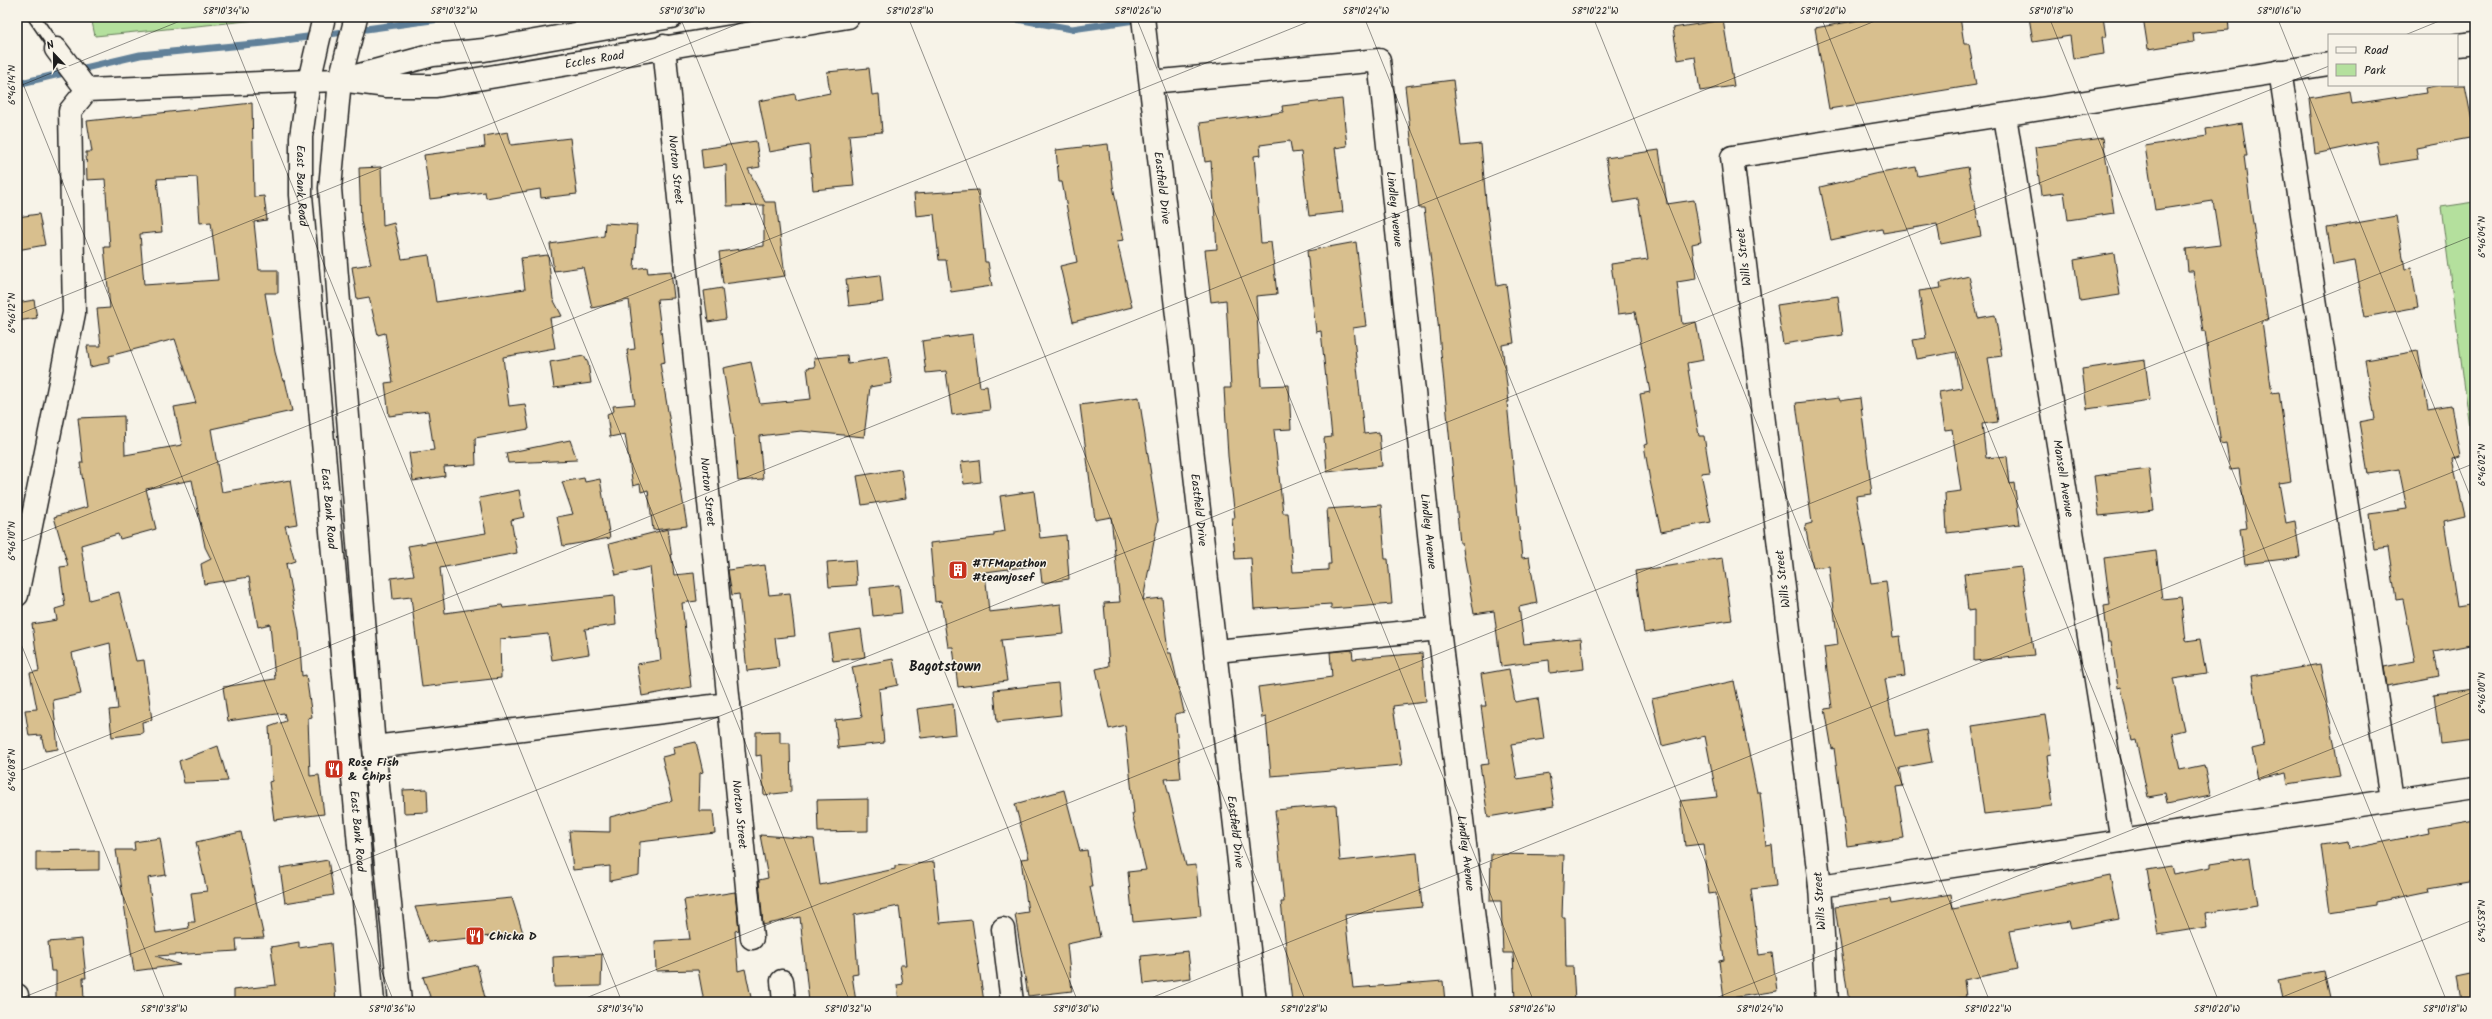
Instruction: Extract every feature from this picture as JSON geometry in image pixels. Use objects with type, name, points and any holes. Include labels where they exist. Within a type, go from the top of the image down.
[{"type":"street","name":"East Bank Road","points":[[324,17],[309,81],[301,137],[301,195],[373,1002]]},
{"type":"street","name":"East Bank Road","points":[[356,17],[340,80],[330,188],[374,747],[400,1002]]},
{"type":"street","name":"Eccles Road","points":[[340,80],[432,55],[484,50],[671,17]]},
{"type":"street","name":"Eastfield Drive","points":[[1143,17],[1216,651],[1254,1002]]},
{"type":"street","name":"Eccles Road","points":[[87,90],[340,80],[387,86],[436,86],[664,46],[838,18]]},
{"type":"street","points":[[2458,46],[2475,43]]},
{"type":"street","name":"Norton Street","points":[[664,46],[752,938]]},
{"type":"street","points":[[17,595],[74,313],[70,111],[87,90],[56,49]]},
{"type":"street","name":"Lindley Avenue","points":[[1151,82],[1379,60],[1439,629],[1484,1002]]},
{"type":"street","points":[[2006,116],[2328,64]]},
{"type":"street","points":[[2280,71],[2392,799]]},
{"type":"street","name":"Wills Street","points":[[1827,1002],[1820,886],[1732,157],[2006,116]]},
{"type":"street","name":"Mansell Avenue","points":[[2006,116],[2122,841]]},
{"type":"street","points":[[1216,651],[1439,629]]},
{"type":"street","points":[[374,747],[729,704]]},
{"type":"street","points":[[1820,886],[2392,799],[2475,788]]},
{"type":"street","points":[[1003,929],[1012,1002]]},
{"type":"street","points":[[17,995],[18,1002]]},
{"type":"lane","points":[[34,17],[56,49]]},
{"type":"green space","points":[[91,17],[288,17],[95,36]]},
{"type":"green space","points":[[2475,202],[2475,466],[2441,207]]},
{"type":"building","points":[[1876,17],[1960,17],[1964,44],[1969,44],[1976,85],[1829,109],[1815,28]]},
{"type":"building","points":[[2029,17],[2103,17],[2106,37],[2102,37],[2104,54],[2073,59],[2070,36],[2033,42]]},
{"type":"building","points":[[2143,17],[2228,17],[2229,30],[2193,33],[2194,42],[2148,49]]},
{"type":"building","points":[[1723,20],[1734,86],[1700,91],[1695,57],[1678,60],[1673,28]]},
{"type":"building","points":[[869,68],[872,95],[879,94],[882,132],[849,135],[854,186],[813,190],[809,145],[769,152],[759,101],[795,94],[796,100],[830,93],[827,72]]},
{"type":"building","points":[[1453,80],[1461,146],[1481,144],[1486,202],[1497,286],[1506,284],[1514,343],[1502,345],[1509,402],[1507,402],[1522,558],[1529,557],[1537,603],[1519,607],[1524,644],[1581,638],[1584,669],[1550,673],[1549,660],[1501,666],[1494,611],[1474,614],[1462,543],[1460,543],[1435,293],[1424,208],[1419,208],[1405,86]]},
{"type":"building","points":[[2465,85],[2475,137],[2416,148],[2418,159],[2380,165],[2376,141],[2315,154],[2309,98],[2350,91],[2352,104],[2426,93],[2425,88],[2435,86]]},
{"type":"building","points":[[1342,99],[1347,146],[1335,148],[1343,212],[1309,216],[1301,152],[1292,153],[1290,141],[1260,145],[1261,155],[1254,156],[1261,243],[1271,242],[1277,294],[1256,296],[1261,386],[1289,385],[1291,429],[1274,430],[1283,513],[1288,513],[1293,572],[1328,570],[1328,564],[1331,564],[1327,509],[1381,505],[1385,559],[1388,559],[1392,604],[1331,609],[1331,604],[1254,609],[1251,558],[1235,559],[1232,518],[1235,518],[1228,456],[1224,388],[1231,388],[1226,300],[1211,302],[1205,250],[1217,249],[1211,161],[1205,162],[1200,123],[1283,112],[1282,106]]},
{"type":"building","points":[[252,103],[254,197],[264,196],[267,220],[254,222],[259,270],[278,270],[278,293],[265,293],[275,352],[283,381],[285,380],[292,411],[211,429],[222,492],[290,480],[297,524],[285,526],[295,561],[286,564],[299,632],[302,676],[306,675],[312,717],[308,718],[310,776],[319,775],[324,814],[274,820],[269,782],[272,781],[269,727],[286,721],[284,713],[228,721],[223,687],[275,679],[270,624],[258,627],[249,577],[204,584],[201,564],[211,559],[205,547],[192,480],[146,489],[156,529],[120,539],[118,534],[81,545],[89,600],[119,592],[136,661],[144,660],[152,720],[142,722],[143,733],[112,737],[109,710],[118,709],[110,643],[72,653],[81,694],[53,700],[58,749],[45,751],[41,735],[29,736],[25,710],[37,709],[30,673],[39,671],[32,624],[57,620],[55,609],[65,606],[60,567],[68,566],[54,517],[87,507],[80,463],[83,463],[78,418],[124,416],[125,455],[182,445],[174,407],[196,403],[175,339],[109,356],[109,363],[90,367],[87,346],[101,346],[97,309],[110,308],[104,247],[110,247],[105,179],[87,180],[86,152],[92,152],[87,121]],"holes":[[[197,177],[200,223],[211,222],[218,280],[144,285],[140,234],[162,232],[157,179]]]},
{"type":"building","points":[[2242,123],[2247,156],[2244,156],[2251,210],[2268,321],[2262,322],[2272,393],[2279,392],[2291,481],[2279,483],[2286,523],[2295,521],[2300,557],[2245,564],[2240,529],[2247,528],[2239,469],[2230,470],[2226,443],[2221,444],[2205,331],[2203,331],[2193,271],[2188,271],[2186,249],[2220,245],[2213,201],[2155,210],[2145,146],[2207,136],[2206,129]]},
{"type":"building","points":[[508,132],[511,145],[570,138],[577,194],[541,198],[540,189],[486,198],[485,192],[430,199],[424,155],[485,147],[484,136]]},
{"type":"building","points":[[2103,138],[2114,213],[2068,220],[2064,192],[2041,195],[2035,147]]},
{"type":"building","points":[[756,141],[760,167],[748,169],[765,202],[776,202],[785,276],[723,284],[719,252],[764,246],[764,205],[727,206],[726,165],[703,168],[701,149]]},
{"type":"building","points":[[1108,144],[1113,186],[1124,240],[1117,241],[1132,307],[1073,322],[1060,266],[1077,262],[1062,182],[1059,182],[1056,150]]},
{"type":"building","points":[[1659,150],[1667,204],[1694,200],[1701,242],[1692,244],[1696,279],[1677,282],[1682,324],[1696,322],[1703,360],[1687,363],[1699,436],[1704,436],[1710,472],[1701,473],[1711,522],[1661,532],[1644,445],[1648,444],[1640,394],[1650,392],[1635,312],[1618,314],[1611,264],[1648,259],[1638,199],[1613,203],[1606,158]]},
{"type":"building","points":[[381,167],[383,226],[394,223],[402,259],[429,255],[436,302],[525,289],[521,258],[548,255],[553,299],[562,316],[550,318],[555,348],[503,357],[509,406],[525,404],[529,429],[475,438],[476,465],[444,467],[445,476],[413,481],[409,453],[434,450],[428,411],[389,416],[385,383],[393,382],[385,333],[378,335],[369,297],[357,299],[352,267],[371,264],[361,221],[359,168]]},
{"type":"building","points":[[1916,167],[1918,176],[1968,167],[1981,236],[1941,244],[1937,224],[1883,233],[1882,229],[1831,240],[1820,187],[1874,174]]},
{"type":"building","points":[[978,190],[985,262],[988,262],[992,286],[951,292],[946,260],[939,260],[934,214],[916,216],[914,194]]},
{"type":"building","points":[[39,214],[45,245],[17,250],[17,217]]},
{"type":"building","points":[[2396,216],[2405,269],[2411,268],[2418,307],[2365,317],[2355,261],[2333,265],[2327,228]]},
{"type":"building","points":[[605,223],[637,225],[634,269],[647,267],[648,273],[671,271],[674,298],[657,299],[665,362],[660,363],[687,526],[653,530],[648,490],[641,492],[640,484],[633,486],[625,434],[610,437],[607,414],[614,411],[613,406],[635,404],[627,350],[635,349],[629,300],[592,308],[583,267],[554,271],[550,244],[604,236]]},
{"type":"building","points":[[1356,242],[1366,326],[1353,328],[1364,434],[1379,432],[1382,466],[1327,472],[1324,438],[1332,437],[1321,331],[1316,332],[1307,251]]},
{"type":"building","points":[[2114,253],[2120,295],[2080,301],[2074,260]]},
{"type":"building","points":[[880,275],[883,302],[849,306],[846,279]]},
{"type":"building","points":[[1969,276],[1978,318],[1995,315],[2002,356],[1988,358],[1998,422],[1982,424],[1986,458],[2007,456],[2010,484],[2014,483],[2020,524],[1947,533],[1945,493],[1961,491],[1952,429],[1945,430],[1939,392],[1962,388],[1956,352],[1917,359],[1913,340],[1926,338],[1919,291],[1941,288],[1940,283]]},
{"type":"building","points":[[722,288],[726,319],[708,322],[704,291]]},
{"type":"building","points":[[1838,296],[1843,335],[1783,344],[1777,305]]},
{"type":"building","points":[[34,300],[37,318],[17,321],[17,303]]},
{"type":"building","points":[[973,334],[980,387],[987,386],[990,410],[952,415],[946,371],[926,373],[922,341]]},
{"type":"building","points":[[2418,351],[2428,409],[2451,405],[2460,457],[2452,459],[2465,516],[2444,521],[2457,607],[2469,605],[2475,644],[2434,652],[2439,676],[2387,686],[2384,667],[2415,661],[2403,599],[2396,600],[2388,547],[2374,549],[2369,514],[2407,509],[2399,469],[2368,474],[2359,422],[2375,419],[2365,360]]},
{"type":"building","points":[[847,355],[848,364],[888,357],[892,383],[870,387],[864,437],[801,431],[759,436],[763,479],[738,481],[734,436],[723,368],[751,362],[760,404],[811,399],[807,368],[815,367],[814,358]]},
{"type":"building","points":[[584,356],[588,363],[591,383],[554,388],[550,362]]},
{"type":"building","points":[[2145,360],[2150,400],[2087,409],[2082,369]]},
{"type":"building","points":[[1139,397],[1158,520],[1143,600],[1162,598],[1168,653],[1171,653],[1184,712],[1175,714],[1181,778],[1165,779],[1186,866],[1196,865],[1201,916],[1133,922],[1128,872],[1146,870],[1132,814],[1134,813],[1125,725],[1109,729],[1096,669],[1109,666],[1104,603],[1120,602],[1111,517],[1095,520],[1080,405]]},
{"type":"building","points":[[1839,398],[1840,401],[1860,398],[1872,494],[1856,496],[1871,583],[1886,581],[1893,637],[1900,636],[1905,676],[1885,679],[1895,736],[1926,730],[1932,762],[1900,768],[1903,786],[1896,787],[1904,838],[1847,846],[1834,748],[1832,749],[1825,709],[1832,708],[1824,647],[1838,645],[1829,566],[1813,568],[1805,525],[1812,523],[1796,403]]},
{"type":"building","points":[[570,440],[577,460],[508,463],[506,453]]},
{"type":"building","points":[[979,460],[981,482],[964,484],[961,462]]},
{"type":"building","points":[[901,469],[906,498],[862,505],[857,476]]},
{"type":"building","points":[[2149,469],[2154,510],[2099,516],[2094,476]]},
{"type":"building","points":[[584,478],[585,482],[600,479],[610,538],[563,546],[557,517],[573,514],[562,482]]},
{"type":"building","points":[[519,490],[524,517],[511,520],[517,553],[440,568],[445,613],[502,605],[503,608],[614,596],[616,625],[585,629],[589,654],[552,660],[548,634],[500,639],[501,678],[422,687],[411,597],[393,599],[391,578],[414,575],[408,546],[486,533],[479,498]]},
{"type":"building","points":[[1034,491],[1040,538],[1066,535],[1069,579],[1042,583],[1040,565],[985,572],[989,612],[1061,604],[1064,634],[1001,640],[1007,681],[958,687],[953,647],[948,647],[941,601],[935,602],[930,543],[994,536],[994,533],[1005,531],[1000,496]]},
{"type":"building","points":[[668,529],[674,575],[694,573],[697,601],[682,603],[691,687],[642,696],[637,664],[661,660],[650,567],[616,575],[609,544]]},
{"type":"building","points":[[2156,551],[2162,599],[2181,597],[2186,641],[2200,639],[2206,674],[2173,679],[2184,730],[2172,733],[2180,770],[2204,765],[2210,795],[2167,804],[2165,794],[2148,797],[2136,740],[2132,741],[2121,687],[2118,688],[2111,642],[2108,642],[2104,606],[2110,605],[2104,558]]},
{"type":"building","points":[[1723,558],[1732,620],[1644,633],[1635,571]]},
{"type":"building","points":[[855,560],[857,585],[829,587],[827,562]]},
{"type":"building","points":[[765,565],[769,595],[790,593],[795,636],[775,638],[779,667],[747,671],[739,594],[732,595],[728,570]]},
{"type":"building","points":[[2021,567],[2034,655],[1974,661],[1974,610],[1968,611],[1964,574]]},
{"type":"building","points":[[899,585],[902,613],[873,616],[870,588]]},
{"type":"building","points":[[861,629],[865,657],[833,661],[829,634]]},
{"type":"building","points":[[1352,650],[1353,659],[1422,653],[1426,702],[1393,706],[1402,765],[1271,776],[1266,717],[1262,718],[1258,687],[1332,677],[1330,652]]},
{"type":"building","points":[[893,659],[898,685],[879,689],[884,743],[838,748],[835,720],[862,717],[852,667]]},
{"type":"building","points":[[2320,664],[2340,776],[2288,784],[2286,773],[2258,779],[2252,749],[2264,746],[2252,676]]},
{"type":"building","points":[[1509,669],[1515,702],[1538,698],[1544,739],[1511,744],[1517,779],[1549,774],[1554,806],[1488,817],[1480,765],[1489,764],[1481,706],[1486,706],[1481,674]]},
{"type":"building","points":[[1734,681],[1757,792],[1760,792],[1766,846],[1772,845],[1776,886],[1751,889],[1759,955],[1772,953],[1777,991],[1724,999],[1719,961],[1724,960],[1716,893],[1709,894],[1703,844],[1685,846],[1680,801],[1717,797],[1705,736],[1662,746],[1652,699]]},
{"type":"building","points":[[1058,683],[1061,715],[997,722],[994,690]]},
{"type":"building","points":[[2475,689],[2475,740],[2440,744],[2434,694]]},
{"type":"building","points":[[953,704],[956,734],[921,738],[917,709]]},
{"type":"building","points":[[2045,715],[2051,754],[2047,755],[2053,806],[1984,814],[1972,726]]},
{"type":"building","points":[[780,731],[780,743],[790,743],[791,792],[764,795],[761,755],[756,756],[756,732]]},
{"type":"building","points":[[696,742],[703,772],[700,773],[699,811],[713,811],[715,833],[640,842],[639,875],[610,881],[610,866],[573,870],[569,831],[610,832],[610,817],[672,801],[662,757],[674,754],[673,747]]},
{"type":"building","points":[[218,746],[228,781],[184,783],[179,761]]},
{"type":"building","points":[[427,789],[428,812],[404,813],[403,790]]},
{"type":"building","points":[[1064,790],[1080,851],[1087,850],[1092,887],[1090,887],[1100,937],[1067,944],[1072,991],[1028,996],[1015,914],[1028,912],[1021,859],[1029,858],[1015,804]]},
{"type":"building","points":[[868,799],[868,831],[818,832],[817,800]]},
{"type":"building","points":[[1336,805],[1340,861],[1417,853],[1422,907],[1345,915],[1353,988],[1443,981],[1445,1002],[1292,1002],[1281,902],[1284,902],[1275,810]]},
{"type":"building","points":[[2475,820],[2475,880],[2429,888],[2430,891],[2376,902],[2376,905],[2330,912],[2321,845],[2348,841],[2349,849],[2429,833],[2428,828]]},
{"type":"building","points":[[241,832],[264,938],[236,939],[237,951],[156,956],[180,965],[134,971],[116,850],[135,850],[134,842],[160,838],[166,875],[148,878],[156,933],[189,928],[188,922],[195,922],[191,893],[207,891],[196,842]]},
{"type":"building","points":[[760,835],[814,839],[820,885],[895,869],[895,866],[934,862],[940,923],[972,920],[984,1002],[899,1002],[897,985],[903,984],[900,965],[906,965],[899,906],[854,915],[858,974],[852,975],[856,1002],[809,1002],[800,917],[763,925],[759,880],[768,878]]},
{"type":"building","points":[[99,851],[99,870],[36,871],[36,852]]},
{"type":"building","points":[[1491,854],[1564,855],[1562,917],[1565,917],[1566,967],[1573,967],[1575,1002],[1515,1002],[1513,953],[1503,953],[1501,901],[1490,901]]},
{"type":"building","points":[[2250,857],[2257,905],[2205,913],[2207,927],[2158,935],[2147,870],[2171,866],[2173,874],[2211,867],[2211,863]]},
{"type":"building","points":[[328,860],[334,895],[285,903],[280,868]]},
{"type":"building","points":[[2110,876],[2119,919],[2071,928],[2069,921],[2009,931],[2017,969],[1964,980],[1966,997],[1932,1002],[1849,1002],[1835,907],[1890,899],[1891,904],[1951,894],[1953,909]]},
{"type":"building","points":[[735,892],[739,930],[735,931],[738,971],[745,969],[752,1002],[704,1002],[698,970],[656,971],[655,941],[690,939],[684,900]]},
{"type":"building","points":[[512,898],[523,933],[428,942],[415,907]]},
{"type":"building","points":[[82,939],[86,978],[83,978],[84,1002],[56,1002],[56,971],[51,971],[48,942]]},
{"type":"building","points":[[299,942],[299,948],[331,943],[336,1002],[234,1002],[234,990],[276,985],[271,947]]},
{"type":"building","points":[[1188,951],[1191,978],[1144,984],[1141,956]]},
{"type":"building","points":[[602,954],[601,986],[554,987],[553,957]]},
{"type":"building","points":[[477,965],[486,1002],[432,1002],[423,977]]},
{"type":"building","points":[[2324,971],[2331,1002],[2283,1002],[2278,980]]},
{"type":"building","points":[[2475,973],[2475,1002],[2460,1002],[2456,977]]},
{"type":"waterway","points":[[17,84],[140,55],[263,43],[454,17]]},
{"type":"waterway","points":[[1006,17],[1072,29],[1142,19]]},
{"type":"place","name":"#TFMapathon #teamjosef","points":[[958,570]]},
{"type":"place","name":"Rose Fish & Chips","points":[[334,769]]},
{"type":"place","name":"Chicka D","points":[[475,936]]},
{"type":"district","name":"Bagotstown","points":[[945,667]]}]
